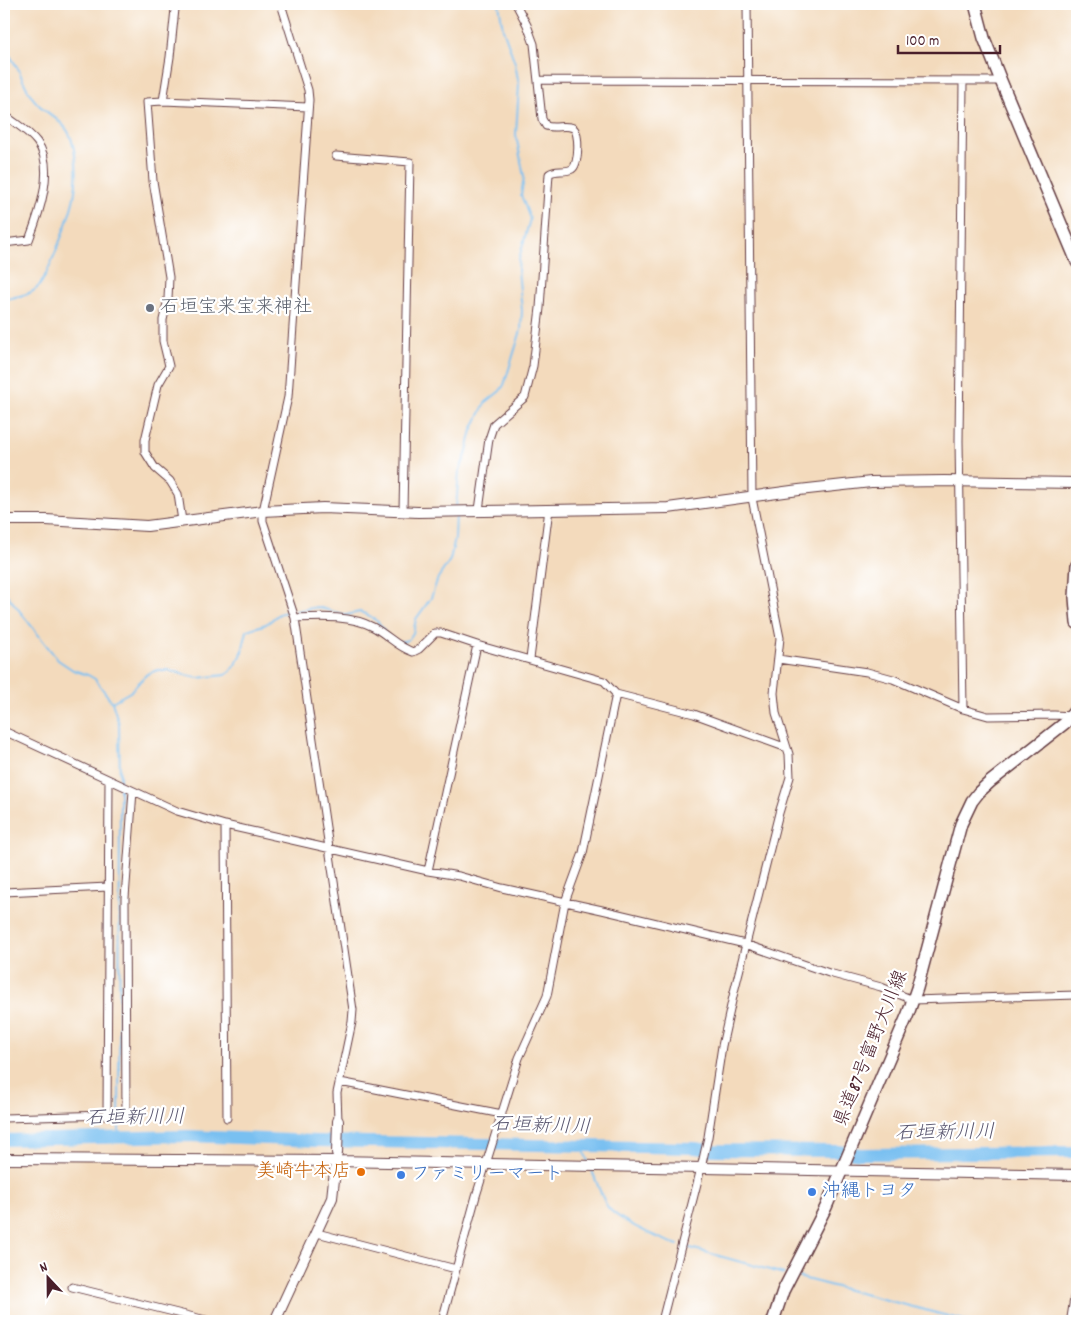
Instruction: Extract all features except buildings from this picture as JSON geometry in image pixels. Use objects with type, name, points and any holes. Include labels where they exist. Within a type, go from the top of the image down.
[{"type":"main road","points":[[975,4],[984,38],[1077,262]]},
{"type":"main road","points":[[1077,565],[1075,596],[1077,623]]},
{"type":"main road","name":"県道87号富野大川線","points":[[773,1321],[783,1291],[816,1228],[844,1166],[913,1000],[961,824],[979,792],[1052,734],[1075,712]]},
{"type":"street","points":[[163,101],[175,9],[172,4]]},
{"type":"street","points":[[275,1321],[332,1198],[337,1157],[337,1094],[352,1022],[352,1010],[295,618],[263,521],[263,511],[288,397],[308,107],[308,90],[281,4]]},
{"type":"street","points":[[479,510],[489,438],[494,424],[502,415],[525,397],[533,366],[540,308],[549,174],[553,171],[564,171],[574,168],[577,158],[577,132],[568,127],[552,128],[546,126],[542,119],[534,44],[516,4]]},
{"type":"street","points":[[662,1321],[708,1137],[722,1046],[745,944],[785,789],[790,777],[791,763],[776,713],[774,684],[780,638],[752,498],[746,4]]},
{"type":"street","points":[[539,80],[1001,81]]},
{"type":"street","points":[[963,82],[959,481],[963,709]]},
{"type":"street","points":[[182,521],[178,494],[170,481],[154,468],[145,452],[158,385],[169,366],[164,341],[164,320],[168,299],[169,277],[153,181],[147,102],[308,107]]},
{"type":"street","points":[[4,114],[28,132],[38,143],[44,158],[45,173],[39,213],[29,240],[4,242]]},
{"type":"street","points":[[336,156],[410,162],[403,511]]},
{"type":"street","points":[[4,520],[46,520],[147,526],[263,511],[323,508],[403,511],[668,508],[871,482],[1077,483]]},
{"type":"street","points":[[530,659],[549,509]]},
{"type":"street","points":[[295,618],[343,618],[356,620],[373,627],[402,648],[413,652],[419,649],[434,633],[441,633],[604,681],[616,694],[694,714],[787,748]]},
{"type":"street","points":[[428,871],[477,645]]},
{"type":"street","points":[[778,660],[866,672],[893,679],[963,709],[988,716],[1054,715],[1075,712]]},
{"type":"street","points":[[442,1321],[496,1131],[519,1058],[546,996],[565,902],[583,853],[616,694]]},
{"type":"street","points":[[4,731],[177,811],[225,825],[428,871],[459,876],[502,888],[745,944],[913,1000],[1077,995]]},
{"type":"street","points":[[4,1118],[107,1115],[109,780]]},
{"type":"street","points":[[126,1117],[125,898],[133,792]]},
{"type":"street","points":[[225,825],[227,1118]]},
{"type":"street","points":[[4,892],[108,887]]},
{"type":"street","points":[[340,1082],[502,1114]]},
{"type":"street","points":[[4,1160],[337,1157],[844,1166],[1077,1175]]},
{"type":"street","points":[[317,1233],[456,1269]]},
{"type":"street","points":[[72,1287],[210,1321]]},
{"type":"street","points":[[1072,1321],[1077,1289]]},
{"type":"waterway","points":[[456,507],[459,472],[466,455],[472,430],[485,403],[500,391],[504,385],[521,330],[522,311],[518,270],[519,259],[530,219],[521,195],[524,177],[516,135],[519,85],[515,63],[503,29],[499,4]]},
{"type":"waterway","points":[[4,48],[17,67],[34,99],[61,123],[68,132],[75,154],[76,169],[76,184],[70,213],[44,278],[33,291],[21,296],[4,299]]},
{"type":"waterway","points":[[399,642],[408,640],[413,633],[416,619],[431,598],[438,578],[450,560],[455,538],[456,514]]},
{"type":"waterway","points":[[4,591],[58,660],[73,670],[95,679],[112,702],[119,724],[120,782]]},
{"type":"waterway","points":[[296,611],[317,607],[346,615],[360,612],[378,622],[384,631]]},
{"type":"waterway","points":[[112,702],[130,692],[147,674],[158,670],[167,670],[198,678],[225,675],[230,672],[241,656],[247,631],[266,624],[279,614],[291,612]]},
{"type":"waterway","points":[[119,1138],[120,787]]},
{"type":"waterway","name":"石垣新川川","points":[[4,1140],[187,1136],[317,1141],[838,1151],[861,1154],[1077,1152]]},
{"type":"waterway","points":[[582,1145],[588,1162]]},
{"type":"waterway","points":[[592,1171],[605,1202],[612,1211],[640,1229],[678,1245]]},
{"type":"waterway","points":[[683,1246],[784,1274]]},
{"type":"waterway","points":[[798,1277],[967,1321]]},
{"type":"place","name":"石垣宝来宝来神社","points":[[150,308]]},
{"type":"place","name":"美崎牛本店","points":[[361,1172]]},
{"type":"place","name":"ファミリーマート","points":[[401,1175]]},
{"type":"place","name":"沖縄トヨタ","points":[[812,1192]]}]
